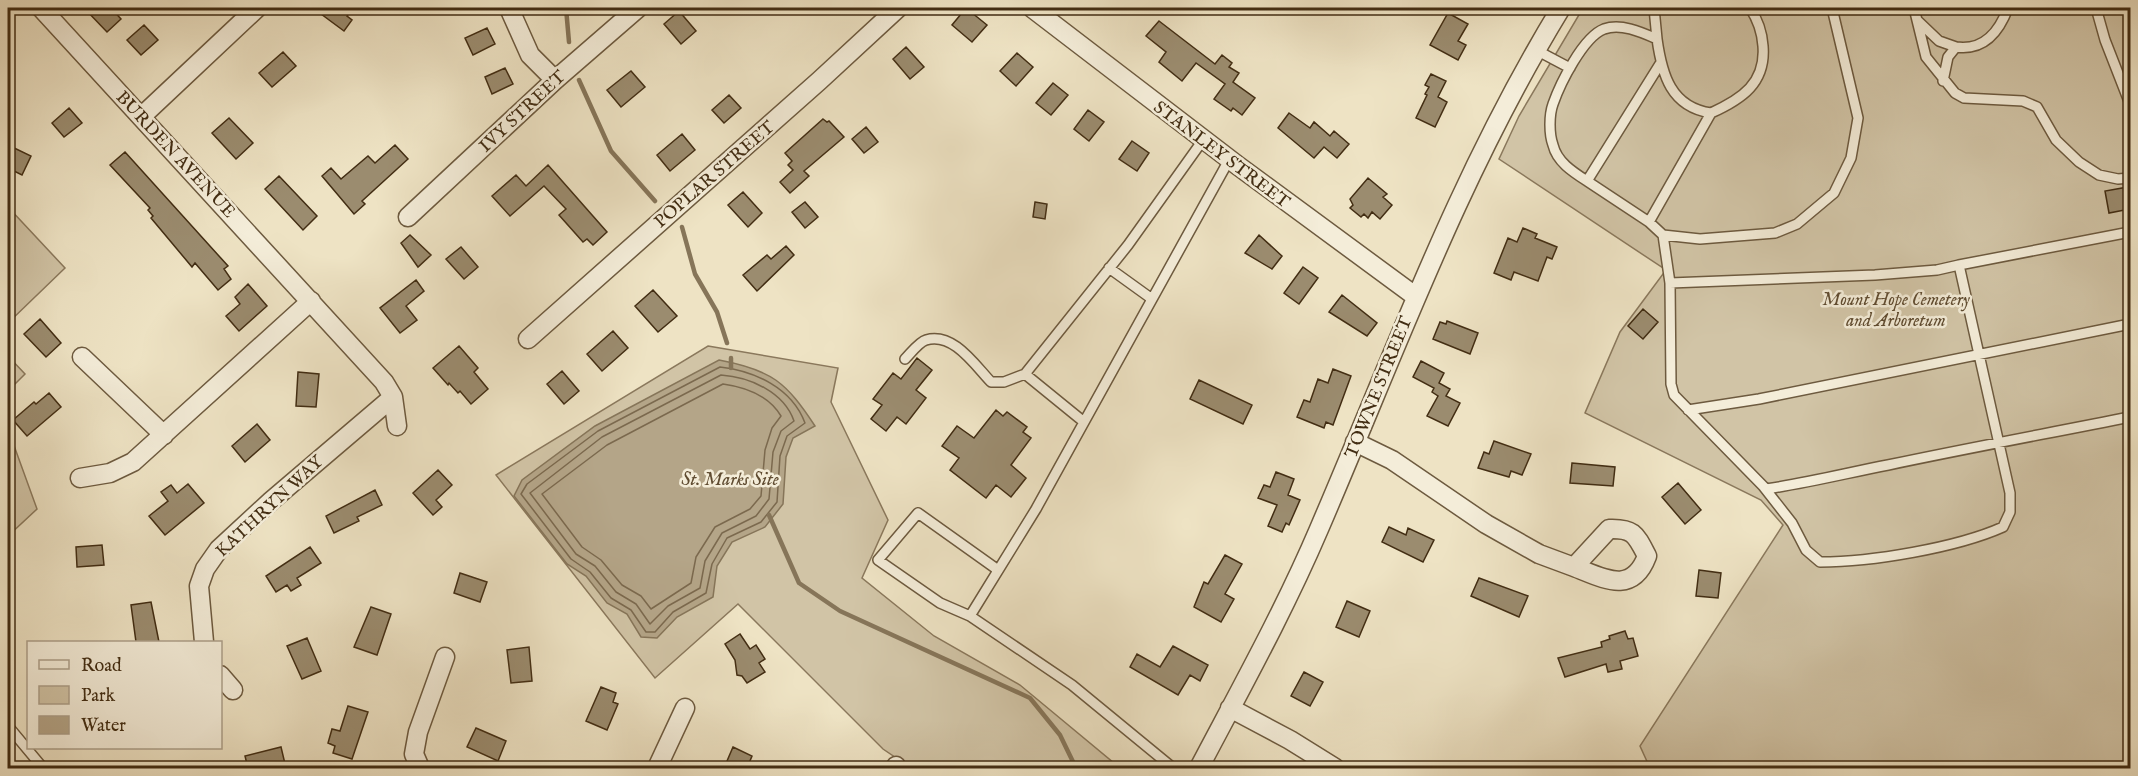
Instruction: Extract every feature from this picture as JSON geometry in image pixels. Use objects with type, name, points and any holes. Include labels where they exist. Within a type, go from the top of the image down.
[{"type":"street","name":"BURDEN AVENUE","points":[[41,8],[312,301],[384,382],[393,397]]},
{"type":"street","points":[[141,117],[257,8]]},
{"type":"street","points":[[509,8],[530,55],[555,80]]},
{"type":"street","name":"IVY STREET","points":[[408,217],[555,80],[638,8]]},
{"type":"street","name":"POPLAR STREET","points":[[528,339],[898,8]]},
{"type":"street","name":"STANLEY STREET","points":[[1032,8],[1229,160],[1415,296]]},
{"type":"street","name":"TOWNE STREET","points":[[1199,768],[1318,532],[1415,296],[1498,118],[1561,8]]},
{"type":"street","points":[[80,478],[110,473],[133,462],[312,301]]},
{"type":"street","points":[[82,357],[164,435]]},
{"type":"street","points":[[393,397],[397,426]]},
{"type":"street","name":"KATHRYN WAY","points":[[204,641],[199,586],[205,569],[219,549],[271,501],[393,397]]},
{"type":"street","points":[[1356,442],[1392,460],[1486,524],[1539,554],[1574,567]]},
{"type":"street","points":[[420,768],[414,754],[418,732],[445,657]]},
{"type":"street","points":[[222,677],[233,690]]},
{"type":"street","points":[[657,768],[685,708]]},
{"type":"street","points":[[1230,708],[1335,768]]},
{"type":"lane","points":[[1654,8],[1660,64],[1672,90],[1683,103],[1694,110],[1711,113],[1732,104],[1747,93],[1758,81],[1763,69],[1761,27],[1749,8]]},
{"type":"lane","points":[[1657,39],[1628,29],[1604,29],[1594,35],[1570,68],[1552,106],[1553,145],[1559,158],[1572,172],[1649,222],[1663,235],[1700,239],[1775,233],[1797,224],[1834,193],[1851,159],[1858,118],[1832,8]]},
{"type":"lane","points":[[1914,8],[1926,57],[1943,81],[1955,93],[1964,98],[2023,101],[2037,107],[2056,140],[2079,162],[2099,175],[2118,179],[2130,178]]},
{"type":"lane","points":[[1918,21],[1939,41],[1967,48],[1993,36],[2008,8]]},
{"type":"lane","points":[[2096,8],[2105,40],[2130,104]]},
{"type":"lane","points":[[1943,81],[1948,57],[1956,46]]},
{"type":"lane","points":[[1536,50],[1570,68]]},
{"type":"lane","points":[[1587,181],[1660,64]]},
{"type":"lane","points":[[1649,222],[1711,113]]},
{"type":"lane","points":[[905,359],[924,340],[941,338],[954,345],[991,381],[1004,382],[1025,374],[1177,179],[1203,140]]},
{"type":"lane","points":[[970,616],[1036,509],[1229,160]]},
{"type":"lane","points":[[1670,283],[1875,275],[1937,270],[2130,232]]},
{"type":"lane","points":[[1663,235],[1670,283],[1671,384],[1674,395],[1763,486],[1792,523],[1806,550],[1820,562],[1850,562],[1977,539],[2003,527],[2010,512],[2010,493],[1981,355],[1959,265]]},
{"type":"lane","points":[[1109,268],[1152,299]]},
{"type":"lane","points":[[1688,411],[2130,324]]},
{"type":"lane","points":[[1025,374],[1084,422]]},
{"type":"lane","points":[[1763,486],[1766,489],[1784,487],[2130,417]]},
{"type":"lane","points":[[998,570],[918,513],[878,560],[940,603],[970,616],[1072,685],[1173,768]]},
{"type":"lane","points":[[8,726],[27,749]]},
{"type":"lane","points":[[27,749],[43,768]]},
{"type":"green space","name":"Mount Hope Cemetery and Arboretum","points":[[1583,8],[2130,8],[2130,768],[1650,768],[1640,746],[1783,525],[1761,500],[1585,413],[1620,332],[1666,270],[1499,159],[1519,116]]},
{"type":"green space","points":[[8,207],[65,268],[8,323]]},
{"type":"green space","name":"St. Marks Site","points":[[708,346],[838,368],[831,402],[888,520],[862,578],[934,636],[1020,685],[1120,768],[911,768],[883,749],[738,604],[655,678],[496,475]]},
{"type":"green space","points":[[8,356],[25,374],[8,391]]},
{"type":"green space","points":[[8,429],[37,509],[8,536]]},
{"type":"water","points":[[719,360],[752,368],[776,380],[786,388],[815,426],[793,438],[786,457],[783,504],[765,527],[732,542],[717,566],[713,597],[677,617],[657,638],[641,637],[627,614],[607,603],[586,576],[567,564],[514,496],[522,480],[595,426]]},
{"type":"building","points":[[84,8],[111,8],[121,19],[107,32]]},
{"type":"building","points":[[313,8],[353,8],[347,16],[352,20],[344,31]]},
{"type":"building","points":[[966,8],[987,25],[972,42],[952,25]]},
{"type":"building","points":[[679,11],[696,31],[681,44],[664,24]]},
{"type":"building","points":[[1448,13],[1468,24],[1458,41],[1466,45],[1458,60],[1430,45]]},
{"type":"building","points":[[1159,21],[1215,64],[1222,55],[1232,63],[1229,67],[1239,73],[1233,82],[1255,98],[1242,115],[1233,108],[1231,111],[1214,99],[1225,84],[1196,63],[1182,81],[1159,62],[1166,52],[1146,36]]},
{"type":"building","points":[[144,25],[158,40],[141,55],[127,40]]},
{"type":"building","points":[[487,28],[495,44],[473,55],[465,38]]},
{"type":"building","points":[[906,47],[924,67],[910,79],[893,59]]},
{"type":"building","points":[[283,52],[296,66],[272,87],[259,73]]},
{"type":"building","points":[[1017,53],[1033,67],[1016,86],[1000,71]]},
{"type":"building","points":[[505,68],[513,84],[492,94],[485,77]]},
{"type":"building","points":[[631,71],[645,87],[621,107],[607,90]]},
{"type":"building","points":[[1431,74],[1446,81],[1438,97],[1447,102],[1435,127],[1416,118],[1427,95],[1425,94],[1429,87],[1425,85]]},
{"type":"building","points":[[1053,83],[1068,95],[1051,115],[1036,103]]},
{"type":"building","points":[[729,95],[741,108],[724,123],[712,110]]},
{"type":"building","points":[[69,108],[82,123],[64,137],[52,123]]},
{"type":"building","points":[[1088,110],[1104,122],[1089,141],[1074,129]]},
{"type":"building","points":[[1289,113],[1310,128],[1314,122],[1330,136],[1334,131],[1349,144],[1337,158],[1324,147],[1314,158],[1278,128]]},
{"type":"building","points":[[229,118],[253,143],[236,159],[212,133]]},
{"type":"building","points":[[823,119],[829,121],[844,137],[804,171],[809,176],[790,193],[780,182],[793,170],[788,165],[792,161],[785,153]]},
{"type":"building","points":[[866,127],[878,142],[864,153],[852,139]]},
{"type":"building","points":[[682,134],[695,150],[670,171],[657,155]]},
{"type":"building","points":[[1132,141],[1149,153],[1137,171],[1119,159]]},
{"type":"building","points":[[8,145],[31,156],[22,175],[8,168]]},
{"type":"building","points":[[395,145],[408,159],[362,201],[365,204],[354,214],[322,176],[331,168],[341,179],[368,156],[375,163]]},
{"type":"building","points":[[125,152],[228,266],[224,269],[231,279],[218,290],[195,263],[192,267],[151,218],[153,216],[148,210],[150,208],[110,165]]},
{"type":"building","points":[[548,165],[607,232],[593,245],[587,239],[583,242],[559,215],[566,209],[544,186],[510,216],[492,196],[516,175],[526,186]]},
{"type":"building","points":[[279,176],[317,216],[303,230],[265,189]]},
{"type":"building","points":[[1368,178],[1387,194],[1383,197],[1392,205],[1380,219],[1372,212],[1368,218],[1364,214],[1361,217],[1350,208],[1353,205],[1350,199]]},
{"type":"building","points":[[2128,187],[2130,209],[2109,213],[2105,191]]},
{"type":"building","points":[[743,192],[762,213],[748,227],[728,205]]},
{"type":"building","points":[[805,202],[818,217],[805,228],[792,212]]},
{"type":"building","points":[[1035,202],[1047,204],[1045,219],[1033,217]]},
{"type":"building","points":[[1523,228],[1537,234],[1535,238],[1557,247],[1552,259],[1547,257],[1538,281],[1514,272],[1511,280],[1494,273],[1508,238],[1517,242]]},
{"type":"building","points":[[410,235],[431,255],[418,267],[401,243]]},
{"type":"building","points":[[1259,235],[1282,256],[1272,269],[1245,253]]},
{"type":"building","points":[[786,246],[794,255],[757,291],[743,275],[767,255],[771,259]]},
{"type":"building","points":[[461,247],[478,267],[464,279],[446,259]]},
{"type":"building","points":[[1303,267],[1318,278],[1299,304],[1284,293]]},
{"type":"building","points":[[416,280],[424,291],[406,306],[417,320],[400,333],[380,308]]},
{"type":"building","points":[[248,284],[267,306],[239,331],[226,316],[240,304],[235,297]]},
{"type":"building","points":[[653,290],[677,316],[658,332],[635,306]]},
{"type":"building","points":[[1342,295],[1377,323],[1367,336],[1329,312]]},
{"type":"building","points":[[1643,309],[1658,322],[1643,339],[1628,326]]},
{"type":"building","points":[[40,319],[61,343],[46,357],[24,334]]},
{"type":"building","points":[[1447,321],[1478,333],[1470,354],[1433,339],[1440,322],[1446,324]]},
{"type":"building","points":[[613,331],[628,348],[602,371],[587,354]]},
{"type":"building","points":[[459,346],[478,368],[474,372],[488,389],[471,404],[460,391],[458,393],[449,383],[448,385],[433,368]]},
{"type":"building","points":[[917,358],[932,370],[916,390],[926,398],[906,424],[897,417],[886,431],[871,419],[882,405],[873,399],[893,373],[901,379]]},
{"type":"building","points":[[1421,361],[1444,373],[1439,383],[1450,389],[1446,396],[1460,403],[1448,426],[1427,416],[1438,396],[1432,392],[1434,388],[1413,377]]},
{"type":"building","points":[[1333,369],[1351,376],[1333,425],[1326,422],[1324,428],[1297,417],[1304,400],[1310,402],[1318,379],[1328,383]]},
{"type":"building","points":[[562,371],[579,391],[564,404],[547,384]]},
{"type":"building","points":[[298,372],[319,374],[316,407],[296,406]]},
{"type":"building","points":[[1199,380],[1252,405],[1243,424],[1190,399]]},
{"type":"building","points":[[49,393],[61,407],[27,436],[13,420],[34,402],[36,404]]},
{"type":"building","points":[[996,410],[1003,416],[1007,412],[1027,427],[1023,432],[1031,438],[1011,465],[1026,478],[1011,497],[996,485],[986,498],[950,470],[959,458],[942,446],[957,426],[974,438]]},
{"type":"building","points":[[257,424],[270,440],[245,462],[232,446]]},
{"type":"building","points":[[1494,441],[1531,454],[1522,475],[1511,471],[1509,477],[1478,468],[1484,452],[1489,454]]},
{"type":"building","points":[[1572,463],[1615,467],[1613,486],[1570,483]]},
{"type":"building","points":[[438,470],[452,485],[436,500],[442,507],[433,515],[413,493]]},
{"type":"building","points":[[1276,472],[1294,479],[1288,495],[1300,500],[1289,525],[1286,523],[1282,532],[1268,526],[1277,505],[1258,498],[1264,485],[1270,487]]},
{"type":"building","points":[[1678,483],[1701,510],[1685,524],[1662,497]]},
{"type":"building","points":[[188,484],[204,503],[165,535],[149,516],[168,501],[161,492],[171,485],[177,493]]},
{"type":"building","points":[[375,490],[382,505],[357,517],[359,521],[334,533],[326,516]]},
{"type":"building","points":[[1389,527],[1406,535],[1408,528],[1434,540],[1423,562],[1382,542]]},
{"type":"building","points":[[102,545],[104,565],[77,567],[76,547]]},
{"type":"building","points":[[310,547],[321,563],[297,578],[301,585],[291,591],[287,585],[276,592],[266,576]]},
{"type":"building","points":[[1225,555],[1242,564],[1225,594],[1234,599],[1221,622],[1194,607],[1204,582],[1208,584]]},
{"type":"building","points":[[1699,570],[1721,573],[1718,598],[1696,596]]},
{"type":"building","points":[[460,573],[487,582],[480,602],[454,593]]},
{"type":"building","points":[[1479,578],[1528,596],[1519,617],[1471,596]]},
{"type":"building","points":[[1347,601],[1370,611],[1359,637],[1336,627]]},
{"type":"building","points":[[151,602],[159,641],[136,641],[131,605]]},
{"type":"building","points":[[371,607],[391,614],[377,655],[354,647]]},
{"type":"building","points":[[1625,631],[1628,639],[1633,638],[1638,656],[1620,661],[1622,669],[1608,672],[1606,664],[1565,677],[1558,658],[1602,647],[1601,642],[1610,639],[1609,636]]},
{"type":"building","points":[[740,634],[750,649],[756,645],[765,659],[759,663],[765,672],[747,683],[742,676],[737,675],[735,660],[725,644]]},
{"type":"building","points":[[307,638],[321,671],[302,679],[287,646]]},
{"type":"building","points":[[1173,646],[1208,665],[1200,681],[1190,675],[1178,695],[1130,667],[1137,654],[1160,667]]},
{"type":"building","points":[[529,647],[532,681],[511,683],[507,650]]},
{"type":"building","points":[[1304,672],[1323,682],[1310,706],[1291,696]]},
{"type":"building","points":[[601,687],[616,693],[613,702],[618,704],[607,730],[586,721]]},
{"type":"building","points":[[348,706],[368,712],[352,759],[333,753],[335,746],[328,743],[332,729],[340,731]]},
{"type":"building","points":[[476,728],[506,741],[498,761],[467,747]]},
{"type":"building","points":[[281,747],[286,768],[248,768],[245,756]]},
{"type":"building","points":[[733,747],[752,756],[747,768],[724,768]]},
{"type":"waterway","points":[[566,8],[569,42]]},
{"type":"waterway","points":[[579,80],[611,151],[655,201]]},
{"type":"waterway","points":[[682,227],[695,274],[717,312],[727,343]]},
{"type":"waterway","points":[[731,358],[731,368]]},
{"type":"waterway","points":[[769,515],[799,583],[840,611],[1030,698],[1060,735],[1076,768]]}]
